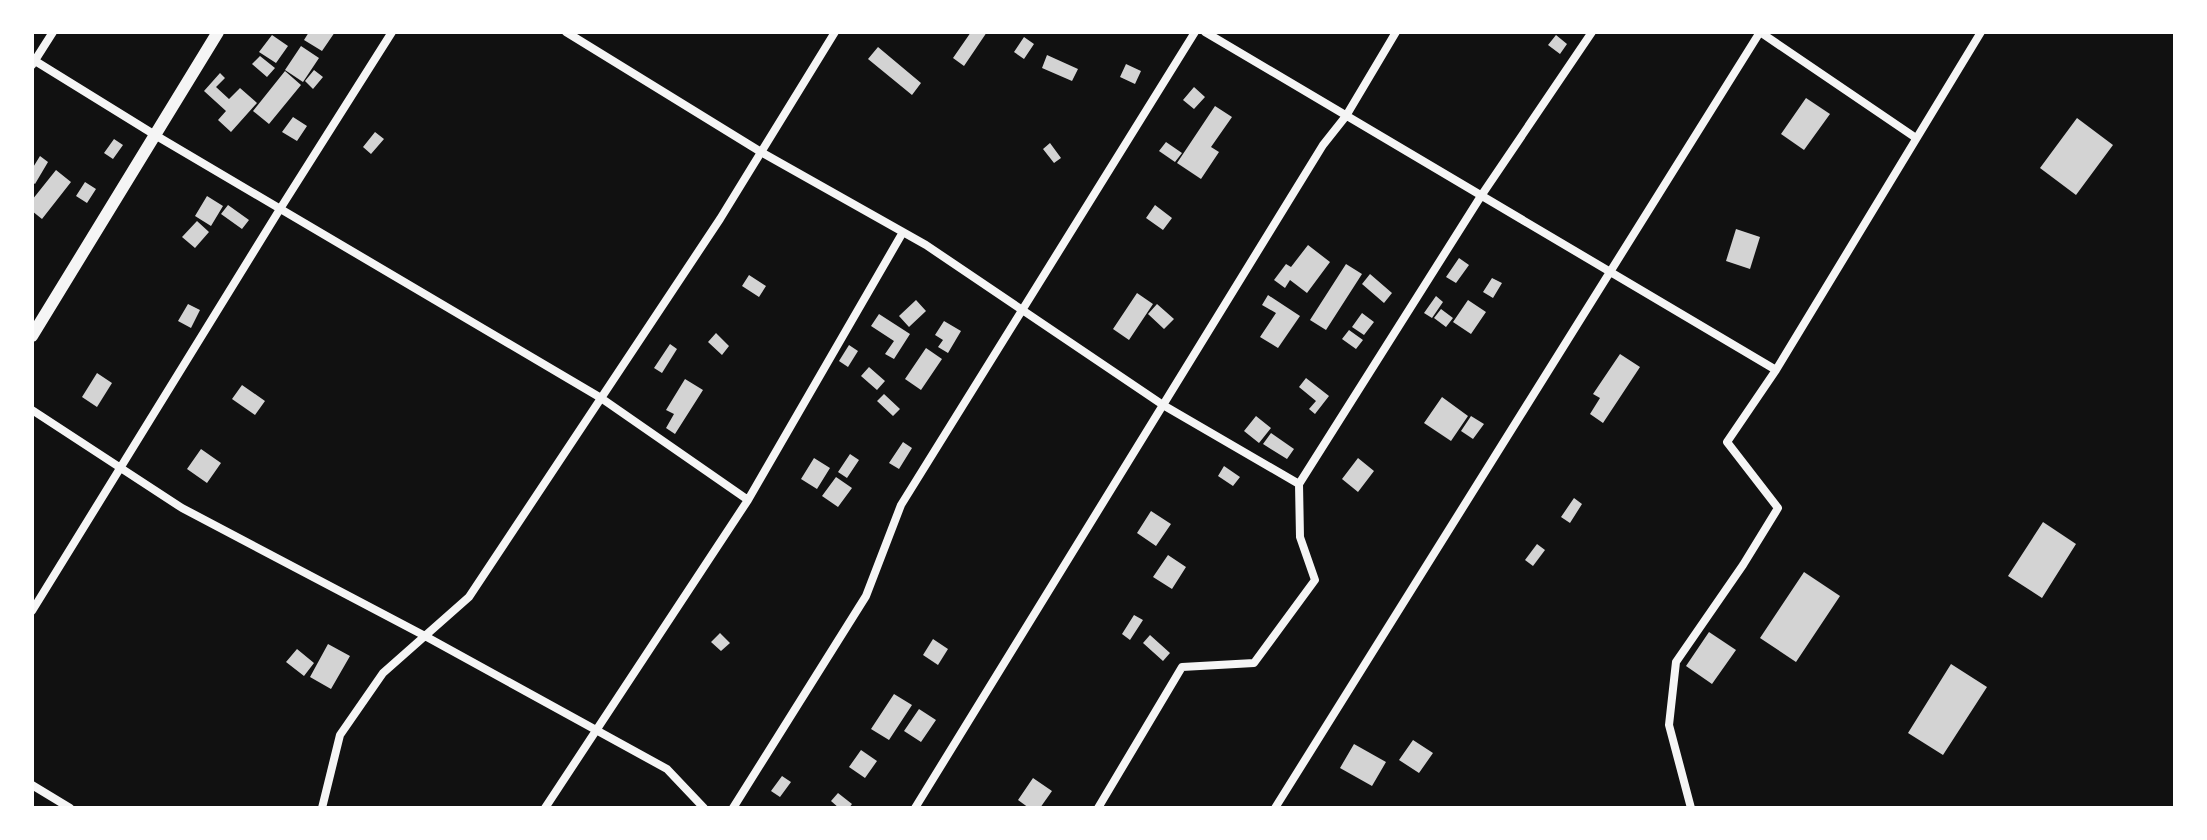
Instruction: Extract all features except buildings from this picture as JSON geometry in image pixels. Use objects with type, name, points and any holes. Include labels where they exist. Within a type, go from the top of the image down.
[{"type":"street","points":[[53,32],[33,62],[601,398],[748,500]]},
{"type":"street","points":[[32,336],[218,32]]},
{"type":"street","points":[[32,611],[392,32]]},
{"type":"street","points":[[566,32],[761,152],[903,232],[1163,405],[1299,484]]},
{"type":"street","points":[[322,808],[340,735],[383,673],[469,597],[720,219],[835,32]]},
{"type":"street","points":[[733,808],[866,596],[901,505],[1195,32]]},
{"type":"street","points":[[1205,32],[1776,370]]},
{"type":"street","points":[[915,808],[1323,145],[1346,116],[1396,32]]},
{"type":"street","points":[[1098,808],[1182,667],[1254,663],[1315,580],[1300,537],[1299,484],[1481,196],[1592,32]]},
{"type":"street","points":[[1275,808],[1760,32],[1916,138]]},
{"type":"street","points":[[1691,808],[1669,725],[1676,662],[1778,508],[1727,442],[1776,370],[1981,32]]},
{"type":"street","points":[[545,808],[748,500],[903,232]]},
{"type":"street","points":[[32,410],[182,508],[425,636],[667,769],[704,808]]},
{"type":"street","points":[[32,785],[70,808]]}]
